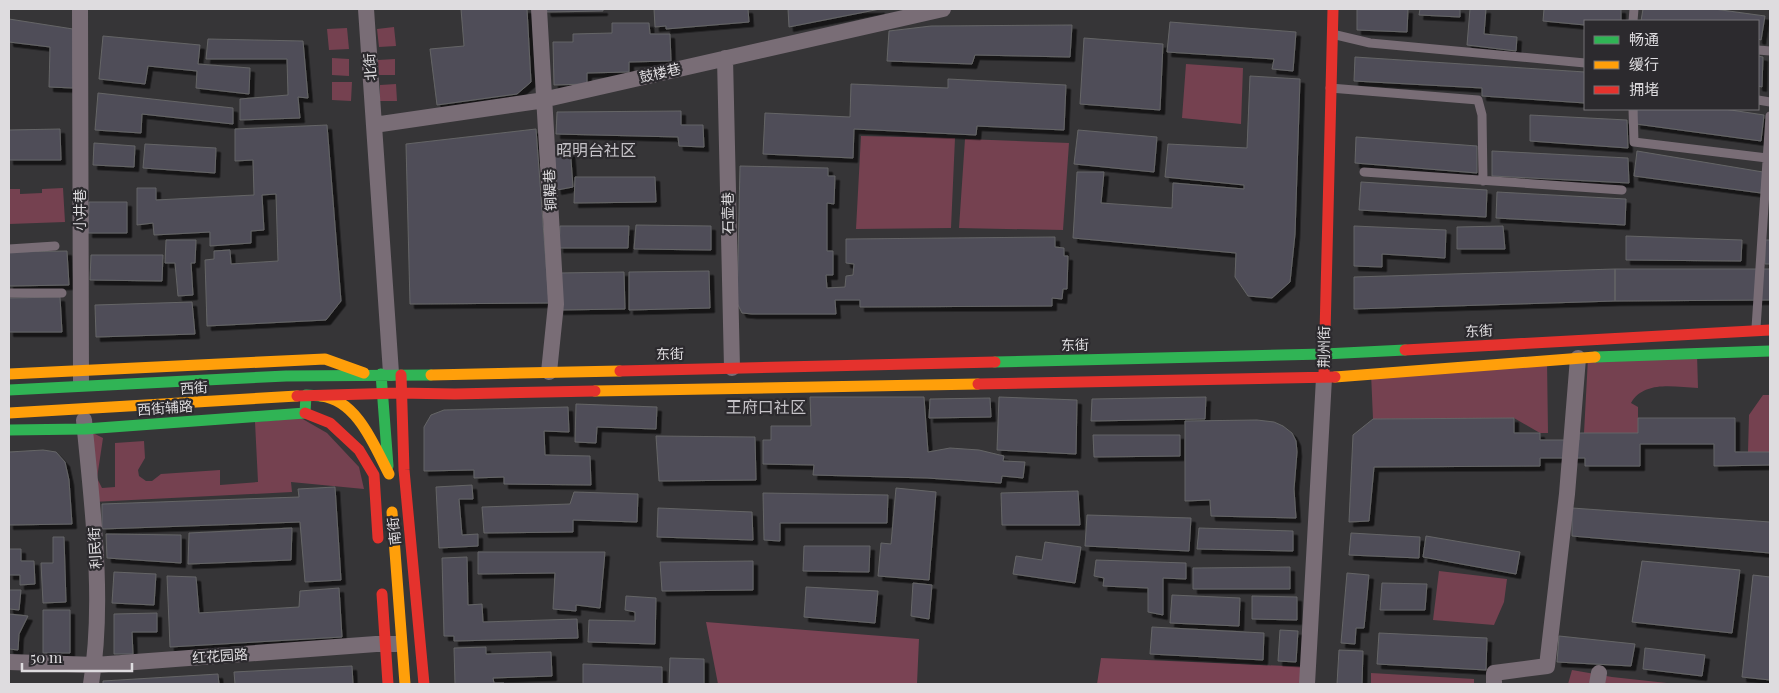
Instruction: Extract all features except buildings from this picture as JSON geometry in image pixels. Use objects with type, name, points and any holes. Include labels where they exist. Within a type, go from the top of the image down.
[{"type":"main road","name":"荆州街","points":[[1324,378],[1333,9]]},
{"type":"main road","name":"东街","points":[[391,373],[452,375],[1324,354],[1770,330]]},
{"type":"main road","points":[[382,393],[455,394],[1324,378],[1578,358],[1770,351]]},
{"type":"main road","points":[[9,374],[81,379],[326,359],[368,374]]},
{"type":"main road","points":[[379,551],[374,475],[359,450],[330,423],[305,413],[306,396],[335,398],[346,406],[366,432],[389,478],[382,393],[391,373]]},
{"type":"main road","name":"西街","points":[[9,390],[81,379],[391,373]]},
{"type":"main road","name":"南街","points":[[391,373],[402,392],[404,470],[424,684]]},
{"type":"main road","name":"西街","points":[[9,413],[83,411],[306,396],[382,393]]},
{"type":"main road","points":[[423,405],[455,394]]},
{"type":"main road","name":"西街辅路","points":[[9,430],[85,429],[305,413]]},
{"type":"main road","points":[[404,470],[413,418]]},
{"type":"main road","points":[[406,457],[418,470]]},
{"type":"main road","name":"南街","points":[[391,499],[405,684]]},
{"type":"main road","points":[[381,579],[388,684]]},
{"type":"street","name":"小井巷","points":[[80,9],[81,379],[83,411]]},
{"type":"street","name":"北街","points":[[366,9],[391,373]]},
{"type":"street","name":"铜鞮巷","points":[[539,9],[556,304],[549,372]]},
{"type":"street","name":"鼓楼巷","points":[[374,125],[545,100],[943,9]]},
{"type":"street","name":"石壶巷","points":[[725,58],[732,368]]},
{"type":"street","points":[[1494,684],[1494,673],[1547,666],[1566,494],[1578,358]]},
{"type":"street","name":"荆州街","points":[[1307,684],[1324,378]]},
{"type":"street","name":"利民街","points":[[83,411],[92,502],[98,611],[91,684]]},
{"type":"street","name":"红花园路","points":[[9,662],[94,665],[376,644],[402,644]]},
{"type":"lane","points":[[1332,34],[1370,43],[1584,63]]},
{"type":"lane","points":[[1330,88],[1478,100],[1482,114],[1483,181]]},
{"type":"lane","points":[[1632,110],[1634,142],[1767,158]]},
{"type":"lane","points":[[1756,330],[1766,232],[1767,158],[1770,116]]},
{"type":"lane","points":[[1364,172],[1622,190]]},
{"type":"lane","points":[[9,249],[54,246]]},
{"type":"lane","points":[[9,293],[62,293]]},
{"type":"shaded area","points":[[394,27],[396,46],[379,47],[377,29]]},
{"type":"shaded area","points":[[347,28],[349,49],[329,50],[327,29]]},
{"type":"shaded area","points":[[332,58],[349,59],[349,76],[332,75]]},
{"type":"shaded area","points":[[395,59],[395,75],[379,75],[378,60]]},
{"type":"shaded area","points":[[1186,64],[1243,68],[1241,124],[1182,118]]},
{"type":"shaded area","points":[[332,82],[352,82],[351,101],[332,100]]},
{"type":"shaded area","points":[[396,84],[397,101],[380,101],[380,85]]},
{"type":"shaded area","points":[[861,136],[955,138],[951,228],[856,229]]},
{"type":"shaded area","points":[[965,139],[1069,143],[1063,230],[959,228]]},
{"type":"shaded area","points":[[63,188],[65,222],[9,224],[9,189],[20,189],[20,194],[42,193],[42,189]]},
{"type":"shaded area","points":[[1697,354],[1698,388],[1661,386],[1652,388],[1637,396],[1631,403],[1638,407],[1638,433],[1584,433],[1588,358]]},
{"type":"shaded area","points":[[1547,360],[1548,433],[1540,433],[1514,418],[1373,419],[1371,373]]},
{"type":"shaded area","points":[[1763,395],[1770,395],[1770,452],[1748,452],[1749,415]]},
{"type":"shaded area","points":[[301,418],[327,433],[359,467],[364,489],[291,482],[292,492],[92,502],[85,429],[103,438],[97,478],[102,488],[115,487],[115,443],[144,441],[145,458],[138,470],[139,476],[146,481],[152,481],[161,474],[220,470],[220,485],[258,482],[255,422]]},
{"type":"shaded area","points":[[1439,571],[1507,579],[1504,602],[1494,625],[1433,620]]},
{"type":"shaded area","points":[[706,622],[919,639],[917,684],[718,684]]},
{"type":"shaded area","points":[[1101,658],[1308,667],[1307,684],[1097,684]]},
{"type":"shaded area","points":[[1572,670],[1612,677],[1676,684],[1568,684]]},
{"type":"shaded area","points":[[1371,673],[1474,679],[1474,684],[1371,684]]},
{"type":"traffic: fast","points":[[995,362],[1324,354],[1405,350]]},
{"type":"traffic: fast","points":[[1595,357],[1770,351]]},
{"type":"traffic: fast","points":[[381,374],[388,466]]},
{"type":"traffic: fast","points":[[9,390],[286,376],[431,375]]},
{"type":"traffic: fast","points":[[9,430],[85,429],[305,413],[306,395],[321,396]]},
{"type":"traffic: slow","points":[[1335,377],[1595,357]]},
{"type":"traffic: slow","points":[[9,374],[325,359],[364,373]]},
{"type":"traffic: slow","points":[[431,375],[620,371]]},
{"type":"traffic: slow","points":[[595,391],[978,384]]},
{"type":"traffic: slow","points":[[9,413],[297,396]]},
{"type":"traffic: slow","points":[[321,396],[334,399],[354,415],[363,426],[389,474]]},
{"type":"traffic: slow","points":[[392,512],[405,684]]},
{"type":"traffic: jam","points":[[1324,374],[1333,9]]},
{"type":"traffic: jam","points":[[1405,350],[1770,330]]},
{"type":"traffic: jam","points":[[620,371],[995,362]]},
{"type":"traffic: jam","points":[[401,375],[404,470],[424,684]]},
{"type":"traffic: jam","points":[[978,384],[1335,377]]},
{"type":"traffic: jam","points":[[297,396],[595,391]]},
{"type":"traffic: jam","points":[[305,413],[330,423],[359,450],[374,475],[378,538]]},
{"type":"traffic: jam","points":[[382,594],[388,684]]},
{"type":"district","name":"昭明台社区","points":[[596,150]]},
{"type":"district","name":"王府口社区","points":[[766,407]]}]
